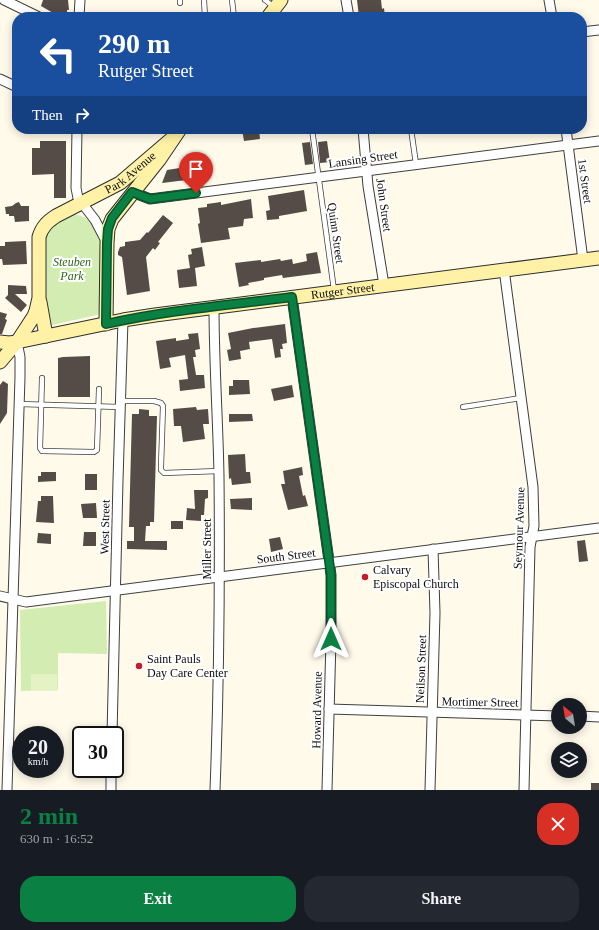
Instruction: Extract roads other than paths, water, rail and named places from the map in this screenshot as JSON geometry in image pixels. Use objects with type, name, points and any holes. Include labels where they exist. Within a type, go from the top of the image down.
[{"type":"street","points":[[4,0],[29,12]]},
{"type":"street","points":[[79,12],[80,0]]},
{"type":"street","points":[[346,0],[348,12]]},
{"type":"street","points":[[549,0],[551,12]]},
{"type":"street","points":[[587,31],[599,30]]},
{"type":"street","points":[[0,79],[12,85]]},
{"type":"street","points":[[77,134],[76,188],[78,198],[96,220],[107,243],[106,324]]},
{"type":"street","name":"Park Avenue","points":[[82,203],[120,183],[176,134]]},
{"type":"street","name":"Park Avenue","points":[[107,243],[108,229],[112,218],[158,160],[176,134]]},
{"type":"street","name":"John Street","points":[[363,134],[367,171],[384,285]]},
{"type":"street","name":"1st Street","points":[[567,134],[583,260]]},
{"type":"street","name":"Lansing Street","points":[[132,192],[150,199],[599,140]]},
{"type":"street","points":[[46,336],[39,298],[39,237],[46,223],[56,216],[82,203]]},
{"type":"street","name":"Rutger Street","points":[[0,342],[17,342],[123,320],[214,307],[599,258]]},
{"type":"street","name":"Seymour Avenue","points":[[504,269],[533,487],[534,526],[530,547],[524,790]]},
{"type":"street","name":"Howard Avenue","points":[[292,297],[331,575],[327,790]]},
{"type":"street","points":[[0,362],[17,342],[34,316],[39,298]]},
{"type":"street","name":"Miller Street","points":[[214,307],[219,471],[220,577],[218,716],[215,790]]},
{"type":"street","name":"West Street","points":[[112,726],[123,320]]},
{"type":"street","points":[[7,790],[19,404],[20,357],[17,342]]},
{"type":"street","name":"South Street","points":[[0,596],[26,602],[433,548],[599,528]]},
{"type":"street","name":"Neilson Street","points":[[430,790],[435,614],[433,548]]},
{"type":"street","name":"Mortimer Street","points":[[328,709],[551,716]]},
{"type":"street","points":[[587,716],[599,717]]},
{"type":"street","points":[[111,778],[111,790]]},
{"type":"lane","points":[[204,0],[205,12]]},
{"type":"lane","points":[[232,0],[233,12]]},
{"type":"lane","name":"Quinn Street","points":[[313,134],[334,292]]},
{"type":"lane","points":[[412,134],[416,164]]},
{"type":"lane","points":[[42,378],[40,448],[42,451],[94,452],[97,450],[99,389]]},
{"type":"lane","points":[[463,407],[521,398]]},
{"type":"lane","points":[[19,404],[98,406],[154,401],[161,403],[161,467],[164,473],[219,471]]},
{"type":"place","name":"Calvary Episcopal Church","points":[[365,577]]},
{"type":"place","name":"Saint Pauls Day Care Center","points":[[139,666]]},
{"type":"park label","name":"Steuben Park","points":[[72,269]]}]
